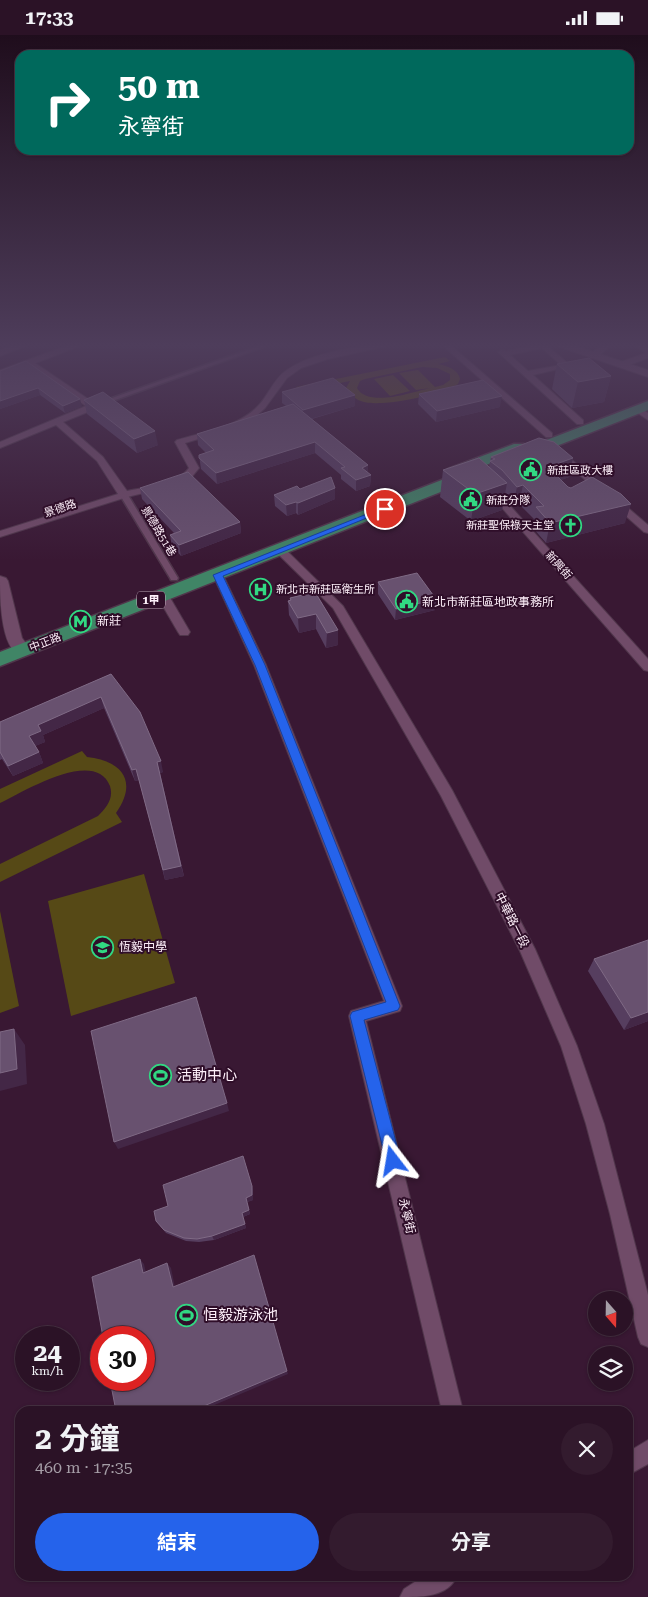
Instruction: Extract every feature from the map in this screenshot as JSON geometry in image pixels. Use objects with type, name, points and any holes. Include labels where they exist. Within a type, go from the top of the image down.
[{"type":"main road","name":"中正路","points":[[12,645],[163,596],[474,476],[580,422],[596,416]]},
{"type":"main road","name":"中正路","points":[[549,439],[625,416]]},
{"type":"main road","name":"中正路","points":[[0,659],[12,645],[174,579],[474,476]]},
{"type":"main road","points":[[0,581],[12,645]]},
{"type":"street","points":[[0,445],[69,416]]},
{"type":"street","name":"景德路","points":[[0,534],[124,495],[178,482],[187,477],[194,467],[180,442],[251,416]]},
{"type":"street","points":[[524,416],[648,530]]},
{"type":"street","points":[[573,416],[580,422]]},
{"type":"street","points":[[56,421],[100,459],[124,495]]},
{"type":"street","name":"新興街","points":[[474,476],[533,535],[648,667]]},
{"type":"street","name":"景德路","points":[[0,541],[118,503],[124,495]]},
{"type":"street","name":"景德路51巷","points":[[124,495],[174,579]]},
{"type":"street","name":"中華路一段","points":[[281,551],[336,606],[447,794],[527,949],[569,1046],[595,1124],[618,1207],[648,1337]]},
{"type":"street","name":"永寧街","points":[[218,575],[260,665],[394,1006],[357,1016],[452,1406]]},
{"type":"street","points":[[163,596],[184,632]]},
{"type":"street","points":[[633,1461],[648,1451]]},
{"type":"street","points":[[412,1597],[438,1581]]},
{"type":"shaded area","points":[[82,751],[87,757],[110,763],[118,768],[123,775],[126,783],[126,792],[123,802],[116,813],[122,822],[0,882],[0,864],[98,816],[106,806],[111,795],[110,786],[102,775],[90,771],[75,771],[58,776],[0,803],[0,789]]},
{"type":"shaded area","points":[[144,874],[175,983],[71,1016],[48,901]]},
{"type":"shaded area","points":[[0,911],[19,1006],[0,1013]]},
{"type":"building","points":[[104,416],[135,416],[155,431],[134,439]]},
{"type":"building","points":[[255,416],[308,416],[368,465],[362,468],[371,475],[356,480],[341,468],[345,467],[315,442],[216,473],[199,458],[199,455],[214,450],[197,434]]},
{"type":"building","points":[[539,438],[554,442],[573,458],[548,467],[568,487],[571,488],[592,477],[621,494],[631,504],[550,523],[536,507],[544,506],[523,485],[517,487],[502,470],[490,461],[495,459],[491,457]]},
{"type":"building","points":[[479,458],[507,483],[475,494],[443,470]]},
{"type":"building","points":[[188,472],[240,522],[179,545],[170,535],[181,531],[140,488]]},
{"type":"building","points":[[331,477],[335,488],[298,503],[286,505],[274,495],[297,486],[300,489]]},
{"type":"building","points":[[417,573],[436,599],[396,609],[378,582]]},
{"type":"building","points":[[315,592],[338,630],[327,633],[316,614],[298,618],[288,601],[291,600],[290,598]]},
{"type":"building","points":[[111,674],[140,712],[161,761],[157,762],[181,866],[163,870],[136,769],[132,770],[101,697],[38,725],[41,731],[29,736],[39,752],[8,766],[0,752],[0,722]]},
{"type":"building","points":[[648,940],[648,1012],[631,1018],[594,959]]},
{"type":"building","name":"活動中心","points":[[196,997],[227,1103],[114,1142],[91,1031]]},
{"type":"building","points":[[14,1029],[17,1069],[0,1073],[0,1032]]},
{"type":"building","points":[[243,1156],[252,1186],[252,1195],[246,1198],[249,1210],[242,1213],[245,1224],[212,1236],[197,1239],[184,1238],[164,1230],[156,1221],[154,1211],[168,1206],[163,1185]]},
{"type":"building","name":"恒毅游泳池","points":[[254,1255],[287,1371],[204,1406],[115,1406],[112,1391],[155,1391],[155,1326],[101,1326],[92,1277],[140,1259],[143,1273],[167,1263],[173,1287]]},
{"type":"place","name":"新莊區政大樓","points":[[531,470]]},
{"type":"place","name":"新莊分隊","points":[[470,500]]},
{"type":"place","name":"新莊聖保祿天主堂","points":[[570,525]]},
{"type":"place","name":"新北市新莊區衛生所","points":[[260,589]]},
{"type":"place","name":"新北市新莊區地政事務所","points":[[406,602]]},
{"type":"place","name":"新莊","points":[[81,621]]},
{"type":"place","name":"恆毅中學","points":[[103,947]]},
{"type":"place","name":"活動中心","points":[[161,1075]]},
{"type":"place","name":"恒毅游泳池","points":[[187,1315]]},
{"type":"route","points":[[385,509],[218,575],[260,665],[394,1006],[357,1016],[393,1161]]}]
